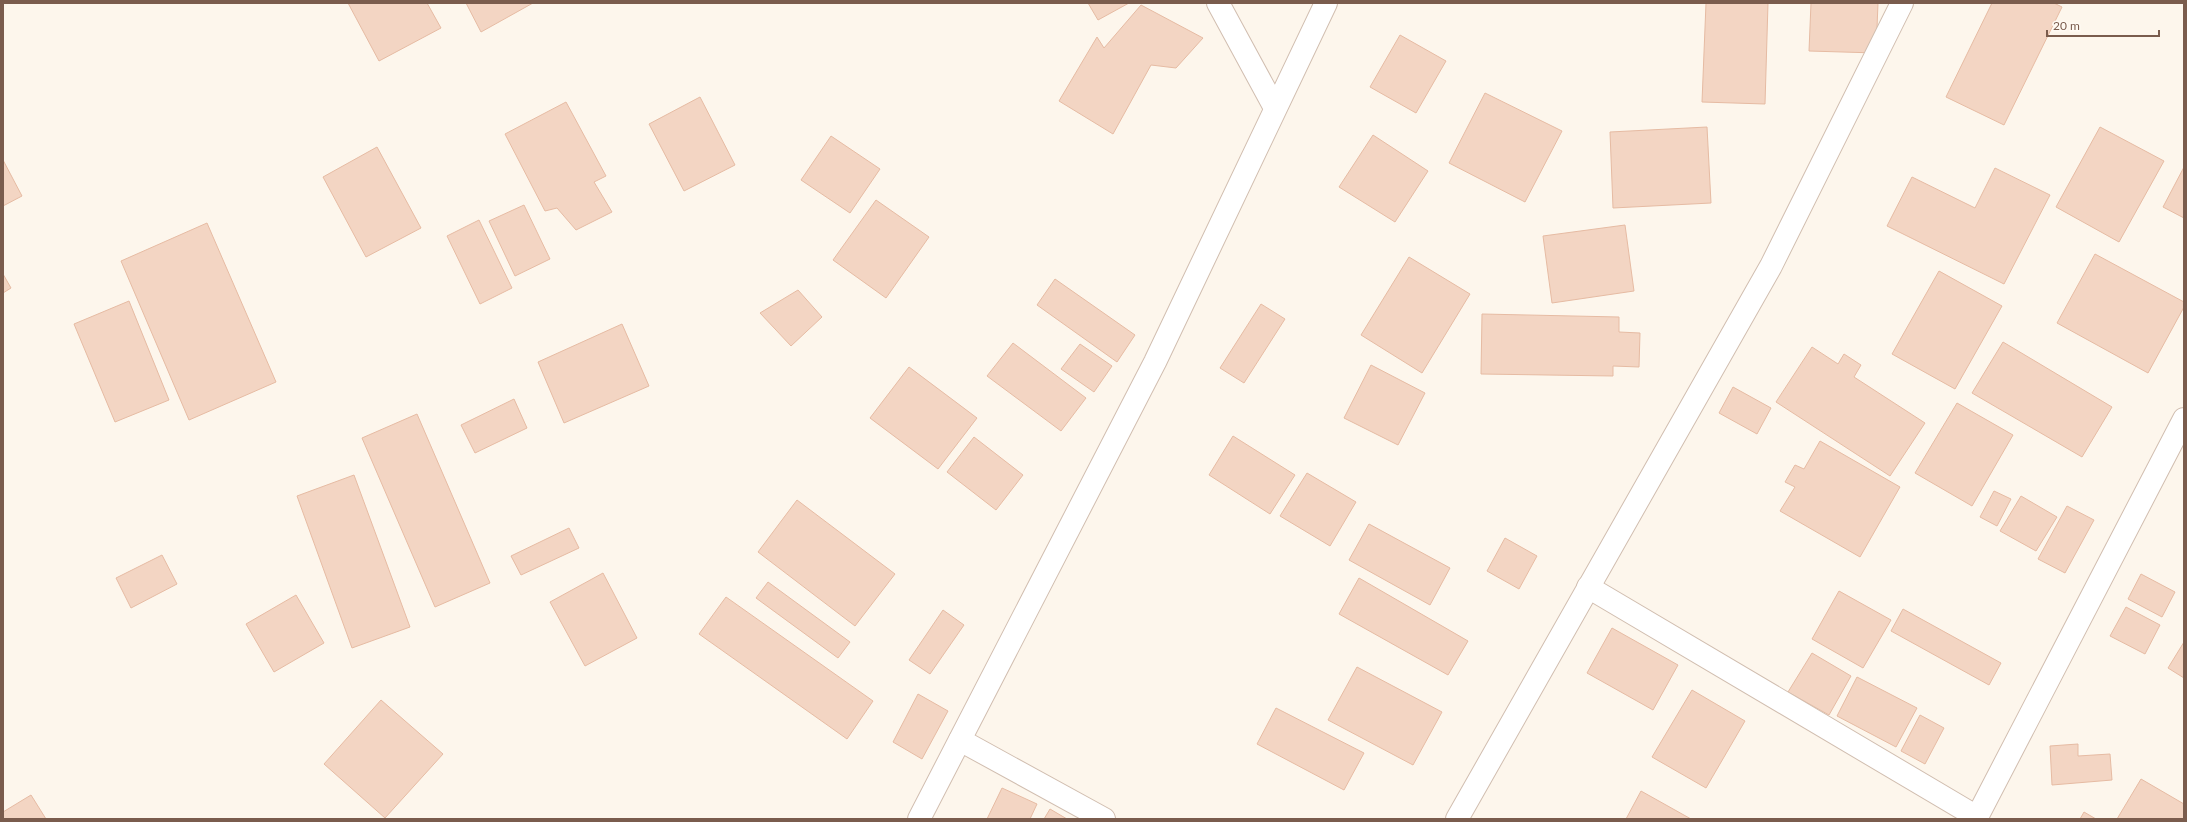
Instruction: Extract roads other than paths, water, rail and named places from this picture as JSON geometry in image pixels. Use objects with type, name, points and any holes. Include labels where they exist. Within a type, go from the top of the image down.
[{"type":"street","points":[[1218,3],[1275,108]]},
{"type":"street","points":[[919,819],[1155,362],[1326,3]]},
{"type":"street","points":[[1457,819],[1771,266],[1902,3]]},
{"type":"street","points":[[1588,587],[1977,818],[2184,419]]},
{"type":"street","points":[[960,740],[1104,819]]}]
